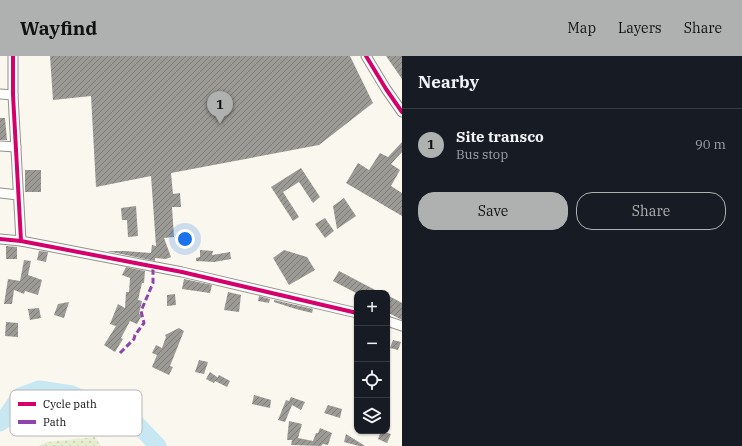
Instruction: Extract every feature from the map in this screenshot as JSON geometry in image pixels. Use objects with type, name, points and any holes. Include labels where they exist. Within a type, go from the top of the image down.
[{"type":"street","points":[[12,56],[20,241]]},
{"type":"street","points":[[370,58],[386,89],[402,112]]},
{"type":"street","points":[[0,94],[13,95]]},
{"type":"street","points":[[0,146],[16,147]]},
{"type":"street","points":[[0,193],[18,195]]},
{"type":"street","points":[[0,239],[20,241],[182,272],[354,312]]},
{"type":"street","points":[[390,322],[402,326]]},
{"type":"green space","points":[[95,437],[101,446],[39,446],[47,442]]},
{"type":"building","points":[[50,56],[350,56],[373,103],[319,145],[171,173],[173,194],[180,193],[181,207],[172,207],[174,237],[164,238],[171,257],[166,259],[155,258],[155,261],[107,251],[151,253],[152,245],[156,246],[151,176],[96,187],[91,96],[53,100]]},
{"type":"building","points":[[386,56],[402,56],[402,79]]},
{"type":"building","points":[[0,118],[5,118],[7,140],[0,140]]},
{"type":"building","points":[[402,142],[402,152],[391,164],[400,170],[391,186],[402,193],[402,216],[346,183],[358,163],[369,170],[380,153],[388,157]]},
{"type":"building","points":[[301,168],[320,197],[313,203],[299,182],[283,192],[299,217],[293,221],[271,187]]},
{"type":"building","points":[[25,170],[41,170],[41,192],[25,192]]},
{"type":"building","points":[[344,198],[356,216],[337,229],[333,206]]},
{"type":"building","points":[[136,206],[138,236],[128,237],[127,220],[122,220],[121,208]]},
{"type":"building","points":[[325,218],[334,231],[325,238],[315,224]]},
{"type":"building","points":[[6,246],[17,247],[17,259],[6,259]]},
{"type":"building","points":[[200,250],[213,251],[212,255],[230,252],[231,259],[214,262],[196,261],[196,258],[200,257]]},
{"type":"building","points":[[284,250],[307,257],[315,270],[289,285],[273,258]]},
{"type":"building","points":[[39,251],[48,252],[46,262],[37,260]]},
{"type":"building","points":[[24,260],[31,261],[28,275],[42,280],[38,295],[25,291],[24,294],[14,290],[12,304],[4,304],[8,279],[20,281]]},
{"type":"building","points":[[126,267],[145,271],[144,283],[142,283],[138,300],[142,301],[139,314],[142,315],[137,324],[130,321],[121,338],[123,339],[115,352],[104,345],[116,326],[110,324],[118,304],[125,308],[126,292],[129,292],[130,278],[122,275]]},
{"type":"building","points":[[339,271],[375,290],[354,290],[354,292],[333,281]]},
{"type":"building","points":[[184,279],[212,285],[210,293],[182,289]]},
{"type":"building","points":[[228,292],[241,295],[239,312],[224,310]]},
{"type":"building","points":[[175,294],[176,305],[167,306],[167,295]]},
{"type":"building","points":[[259,296],[270,299],[269,303],[258,301]]},
{"type":"building","points":[[390,297],[402,303],[402,320],[390,314]]},
{"type":"building","points":[[274,300],[313,309],[312,313],[274,302]]},
{"type":"building","points":[[69,302],[64,318],[54,315],[58,304]]},
{"type":"building","points":[[39,308],[41,318],[30,320],[28,309]]},
{"type":"building","points":[[6,322],[18,323],[18,337],[5,336]]},
{"type":"building","points":[[179,328],[184,331],[170,366],[173,367],[169,375],[152,367],[157,355],[152,353],[156,345],[162,348],[166,337],[165,335]]},
{"type":"building","points":[[393,340],[401,342],[398,350],[390,348]]},
{"type":"building","points":[[199,360],[208,362],[204,374],[195,372]]},
{"type":"building","points":[[210,372],[217,378],[219,375],[230,381],[227,387],[215,381],[214,383],[206,379]]},
{"type":"building","points":[[254,395],[271,400],[270,408],[252,404]]},
{"type":"building","points":[[291,397],[305,402],[301,410],[292,405],[285,422],[278,420],[286,400],[289,401]]},
{"type":"building","points":[[328,405],[342,409],[340,418],[324,413]]},
{"type":"building","points":[[289,421],[302,424],[298,438],[313,441],[320,428],[332,433],[328,445],[291,445],[292,440],[287,440]]},
{"type":"building","points":[[346,434],[365,446],[344,442]]},
{"type":"building","points":[[380,434],[391,434],[387,443],[378,439]]},
{"type":"waterway","points":[[36,390],[46,390]]},
{"type":"waterway","points":[[0,423],[10,411]]},
{"type":"waterway","points":[[142,429],[158,446]]},
{"type":"marked path","points":[[120,353],[134,339],[135,335],[144,323],[141,311],[153,283],[153,266]]},
{"type":"cycle path","points":[[13,56],[13,95],[21,241]]},
{"type":"cycle path","points":[[366,56],[402,112]]},
{"type":"cycle path","points":[[0,239],[21,241],[182,272],[354,312]]},
{"type":"place","name":"Site transco","points":[[220,124]]}]
